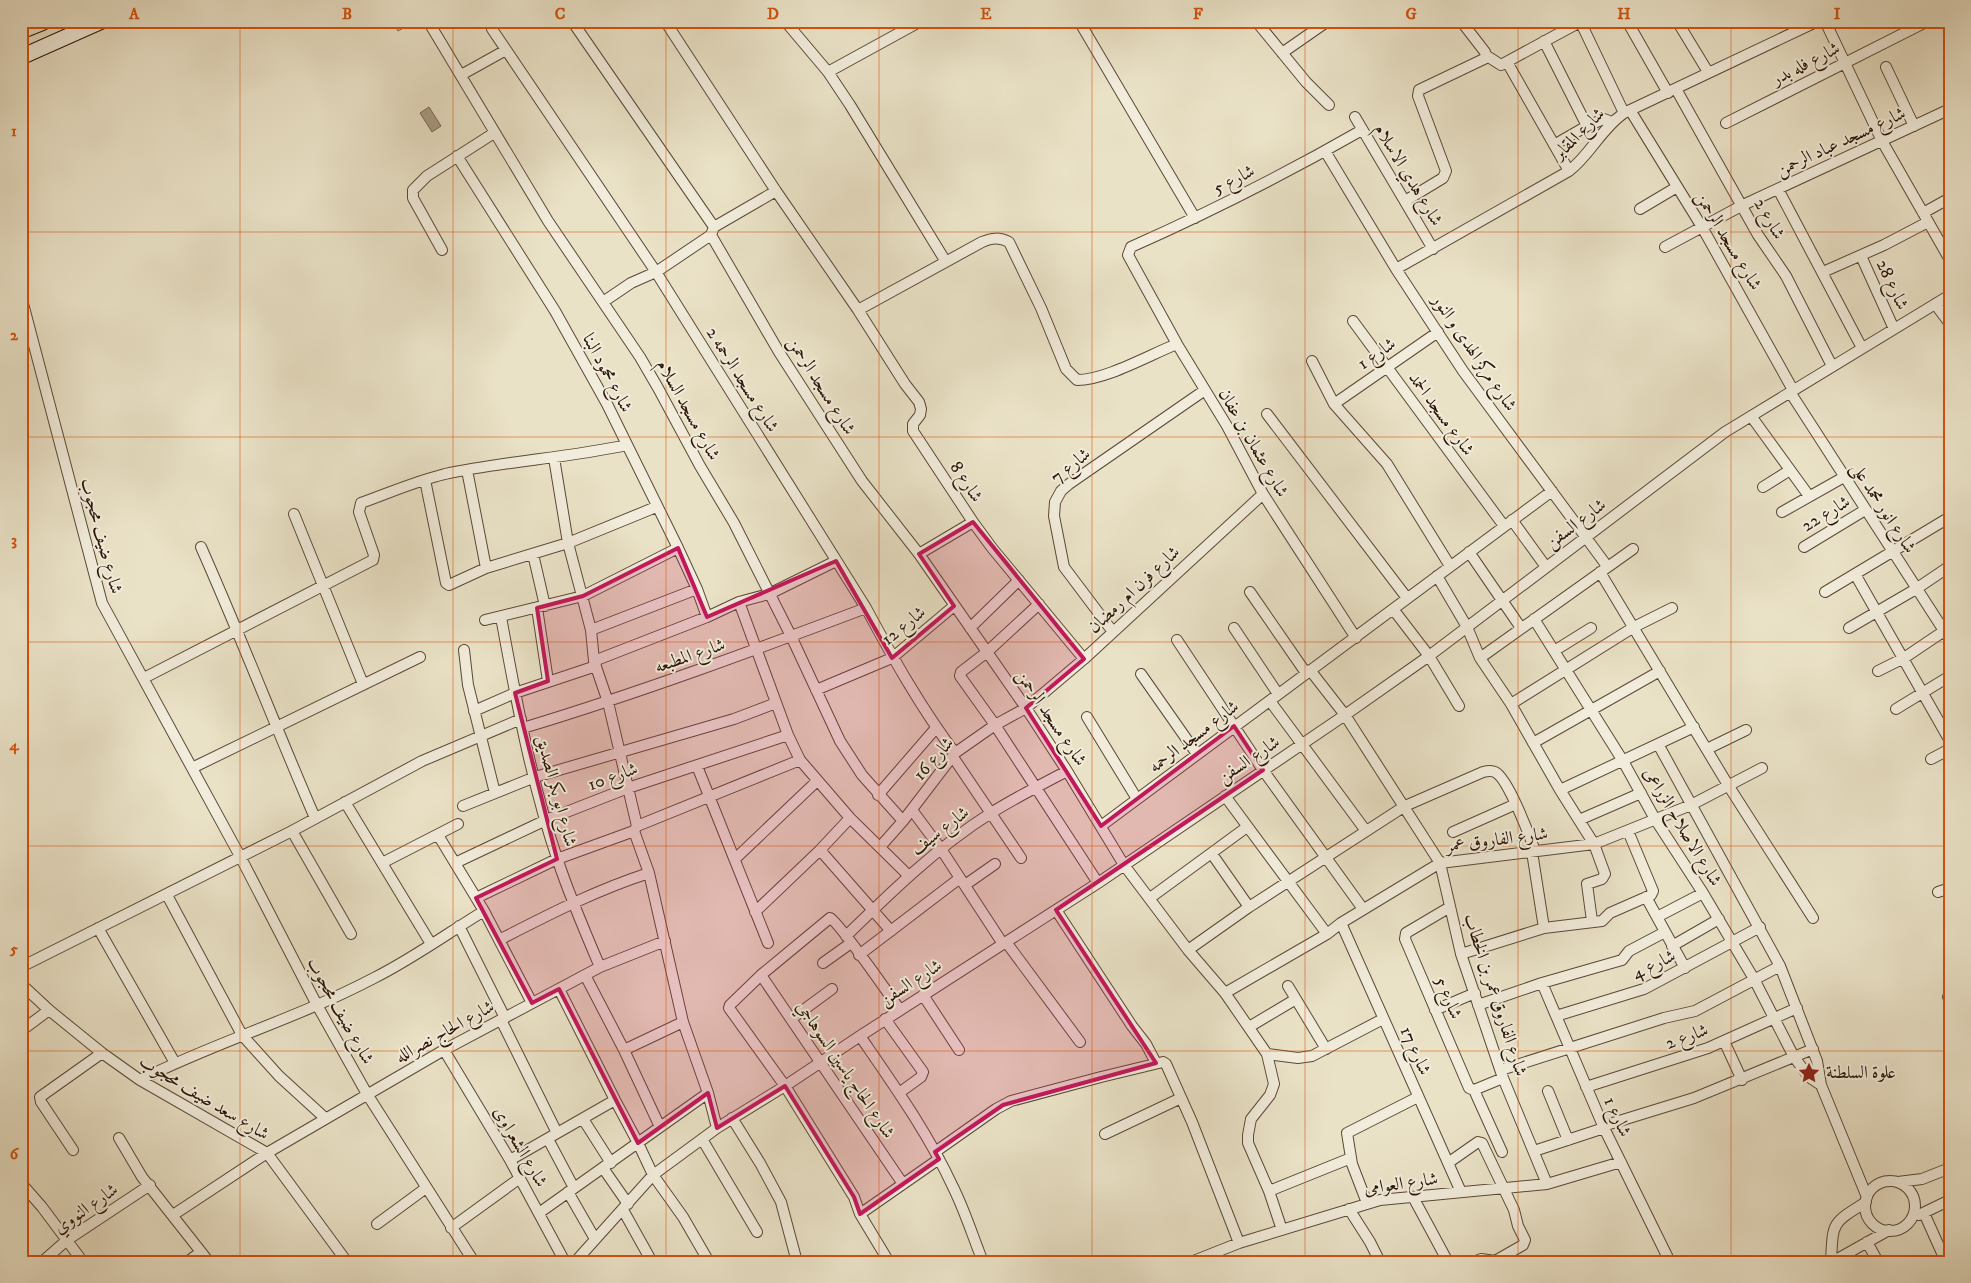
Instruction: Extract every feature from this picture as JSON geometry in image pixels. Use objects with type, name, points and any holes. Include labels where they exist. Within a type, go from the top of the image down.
[{"type":"highway","points":[[21,29],[41,21]]},
{"type":"street","points":[[21,57],[102,21]]},
{"type":"street","name":"شارع مسجد السلام","points":[[428,21],[548,221],[640,357],[658,388],[700,466],[734,523],[791,636],[840,741],[878,795],[904,821]]},
{"type":"street","name":"شارع مسجد الرحمن","points":[[572,21],[712,231],[779,352],[862,481],[919,554],[1026,708],[1124,865],[1188,950],[1225,993],[1267,1054],[1274,1084],[1270,1095],[1251,1119],[1248,1142],[1269,1192],[1282,1230]]},
{"type":"street","name":"شارع 8","points":[[665,21],[776,191],[920,404],[920,415],[913,424],[913,431],[973,522],[1084,659]]},
{"type":"street","points":[[785,21],[828,72],[946,262]]},
{"type":"street","points":[[828,72],[921,21]]},
{"type":"street","points":[[1079,21],[1195,218]]},
{"type":"street","points":[[1256,21],[1329,106]]},
{"type":"street","points":[[1282,53],[1328,21]]},
{"type":"street","points":[[1461,21],[1486,56],[1499,65],[1580,22],[1627,112]]},
{"type":"street","name":"شارع 2","points":[[1627,21],[1742,205],[1758,235],[1786,276],[1832,366]]},
{"type":"street","points":[[1677,21],[1708,72]]},
{"type":"street","name":"شارع المقابر","points":[[1396,269],[1568,171],[1612,122],[1627,112],[1818,21]]},
{"type":"street","points":[[1826,21],[1882,141],[1950,260]]},
{"type":"street","name":"شارع فله بدر","points":[[1726,123],[1928,21]]},
{"type":"street","name":"شارع مسجد الرحمه 2","points":[[495,25],[506,50],[656,272],[866,608],[892,658],[954,755]]},
{"type":"street","points":[[1544,41],[1587,126]]},
{"type":"street","points":[[461,75],[506,50]]},
{"type":"street","points":[[1405,202],[1443,178],[1446,171],[1418,96],[1419,90],[1485,60],[1486,56]]},
{"type":"street","points":[[1507,62],[1568,171]]},
{"type":"street","points":[[1886,67],[1914,126]]},
{"type":"street","name":"شارع مسجد عباد الرحمن","points":[[1666,247],[1742,205],[1950,109]]},
{"type":"street","name":"شارع مسجد الرحمن","points":[[1627,112],[1702,227],[1792,391]]},
{"type":"street","name":"شارع هدي الاسلام","points":[[1354,117],[1433,249]]},
{"type":"street","points":[[1554,145],[1587,126],[1604,119],[1612,122]]},
{"type":"street","name":"شارع 5","points":[[1129,259],[1128,252],[1131,247],[1195,218],[1362,130]]},
{"type":"street","points":[[442,250],[412,193],[422,181],[494,133]]},
{"type":"street","name":"شارع مركز الهدى و النور","points":[[1325,151],[1396,269],[1463,371],[1585,537],[1634,627],[1728,786],[1813,918]]},
{"type":"street","name":"شارع محمود البنا","points":[[457,156],[558,316],[607,404],[697,588],[707,618]]},
{"type":"street","points":[[1640,209],[1677,187]]},
{"type":"street","points":[[1778,189],[1862,348]]},
{"type":"street","points":[[603,302],[631,283],[656,272],[712,231],[776,191]]},
{"type":"street","points":[[1823,272],[1861,256],[1926,218],[1950,198]]},
{"type":"street","points":[[858,310],[989,240],[1002,239],[1009,242],[1041,308],[1066,369],[1077,380],[1085,380],[1107,374],[1177,344]]},
{"type":"street","name":"شارع 28","points":[[1861,256],[1894,329]]},
{"type":"street","name":"شارع عثمان بن عفان","points":[[1129,259],[1177,344],[1227,426],[1262,494],[1356,638]]},
{"type":"street","name":"شارع السفن","points":[[580,1260],[595,1238],[653,1175],[717,1128],[1098,883],[1345,715],[1429,656],[1725,432],[1950,295]]},
{"type":"street","name":"شارع ضيف محجوب","points":[[21,296],[100,597],[241,858],[317,1005],[367,1094],[474,1262]]},
{"type":"street","points":[[1935,304],[1950,324]]},
{"type":"street","name":"شارع مسجد الحمد","points":[[1353,321],[1386,367],[1508,523],[1546,567]]},
{"type":"street","name":"شارع 1","points":[[1334,404],[1438,332]]},
{"type":"street","points":[[1312,361],[1334,404],[1387,464],[1450,566]]},
{"type":"street","name":"شارع 7","points":[[1113,632],[1064,566],[1054,516],[1055,502],[1060,491],[1069,484],[1205,390]]},
{"type":"street","name":"شارع انور محمد على","points":[[1792,391],[1892,552],[1948,633]]},
{"type":"street","points":[[1267,414],[1407,598]]},
{"type":"street","points":[[1751,416],[1809,496]]},
{"type":"street","points":[[144,678],[374,560],[359,512],[360,505],[425,480],[467,470],[627,446]]},
{"type":"street","points":[[554,458],[568,542],[591,630],[595,664],[608,702],[636,829],[665,941],[683,1022],[708,1093],[717,1128]]},
{"type":"street","points":[[467,470],[486,568]]},
{"type":"street","points":[[1763,487],[1790,470]]},
{"type":"street","points":[[1782,512],[1844,477]]},
{"type":"street","points":[[425,480],[448,584],[451,585],[486,568],[568,542],[656,507]]},
{"type":"street","name":"شارع مسجد الرحمه","points":[[1101,826],[1552,491]]},
{"type":"street","name":"شارع فرن ام رمضان","points":[[1026,708],[1084,659],[1262,494]]},
{"type":"street","name":"شارع 22","points":[[1804,547],[1865,510]]},
{"type":"street","points":[[294,514],[363,684]]},
{"type":"street","points":[[1825,592],[1950,517]]},
{"type":"street","points":[[919,554],[973,522]]},
{"type":"street","points":[[201,547],[315,818]]},
{"type":"street","points":[[485,620],[583,596],[678,548]]},
{"type":"street","points":[[1480,658],[1632,548]]},
{"type":"street","points":[[1469,552],[1520,628]]},
{"type":"street","points":[[533,554],[541,607],[548,681]]},
{"type":"street","points":[[474,711],[515,693],[595,664],[707,618],[739,602],[769,594],[836,561]]},
{"type":"street","points":[[1849,628],[1916,589],[1950,566]]},
{"type":"street","points":[[1855,574],[1924,692],[1950,741]]},
{"type":"street","points":[[1437,576],[1467,627],[1480,658],[1511,704],[1560,790],[1594,844],[1605,874],[1602,879],[1587,884],[1592,922]]},
{"type":"street","points":[[970,628],[1019,580]]},
{"type":"street","points":[[591,630],[697,588]]},
{"type":"street","points":[[1250,592],[1308,672]]},
{"type":"street","points":[[739,602],[788,736],[800,760],[850,818],[908,876]]},
{"type":"street","points":[[1039,604],[960,674],[1098,883]]},
{"type":"street","name":"شارع 12","points":[[816,690],[892,658],[954,606]]},
{"type":"street","name":"شارع المطبعه","points":[[21,967],[241,858],[438,753],[480,736],[608,702],[757,650],[866,608]]},
{"type":"street","points":[[1511,704],[1634,627],[1672,608]]},
{"type":"street","points":[[1393,609],[1429,656],[1459,706]]},
{"type":"street","name":"شارع ابو بكر الصديق","points":[[502,617],[515,693],[546,820],[572,902],[600,967]]},
{"type":"street","name":"شارع الاصلاح الزراعى","points":[[1534,619],[1622,761],[1655,819],[1704,893],[1754,979],[1794,1057],[1809,1077],[1821,1086]]},
{"type":"street","points":[[1234,628],[1278,694]]},
{"type":"street","points":[[1554,651],[1591,628]]},
{"type":"street","points":[[1878,671],[1948,633]]},
{"type":"street","points":[[1177,640],[1263,770],[1363,909]]},
{"type":"street","points":[[464,650],[468,684],[495,793]]},
{"type":"street","points":[[192,768],[420,656]]},
{"type":"street","points":[[1533,743],[1660,671]]},
{"type":"street","name":"شارع الفاروق عمر بن الخطاب","points":[[1308,672],[1345,715],[1440,863],[1461,954],[1502,1074],[1547,1184]]},
{"type":"street","points":[[1141,674],[1197,754]]},
{"type":"street","points":[[1896,708],[1950,676]]},
{"type":"street","points":[[1270,702],[1366,831]]},
{"type":"street","points":[[463,806],[535,777],[743,716],[776,703]]},
{"type":"street","name":"شارع 16","points":[[880,846],[904,821],[954,755],[995,725],[1026,708]]},
{"type":"street","points":[[1087,717],[1137,800]]},
{"type":"street","points":[[1560,790],[1694,727]]},
{"type":"street","points":[[878,795],[936,728]]},
{"type":"street","points":[[1707,749],[1746,730]]},
{"type":"street","name":"شارع 10","points":[[455,863],[546,820],[628,788],[788,736]]},
{"type":"street","name":"شارع الاصلاح الزراعى","points":[[1658,744],[1780,966],[1818,1061],[1821,1086]]},
{"type":"street","points":[[1931,759],[1950,749]]},
{"type":"street","points":[[954,755],[1021,858]]},
{"type":"street","points":[[476,898],[557,859],[636,829],[800,760]]},
{"type":"street","points":[[697,766],[768,943]]},
{"type":"street","name":"شارع الفاروق عمر","points":[[1225,993],[1328,934],[1363,909],[1440,863],[1594,844],[1691,804],[1762,768]]},
{"type":"street","name":"شارع سيف","points":[[823,963],[908,876],[941,849],[990,813],[1067,771]]},
{"type":"street","points":[[1188,950],[1249,907],[1404,806],[1489,771],[1499,775],[1516,804],[1528,830],[1534,852],[1544,928]]},
{"type":"street","points":[[735,859],[817,781]]},
{"type":"street","points":[[1579,820],[1641,793]]},
{"type":"street","points":[[1226,796],[1246,827],[1328,934]]},
{"type":"street","points":[[345,802],[431,944]]},
{"type":"street","points":[[1453,832],[1516,804]]},
{"type":"street","points":[[912,810],[941,849],[1004,943],[1080,1042]]},
{"type":"street","points":[[755,912],[820,850],[850,818]]},
{"type":"street","points":[[382,863],[458,824]]},
{"type":"street","points":[[1150,898],[1246,827]]},
{"type":"street","points":[[292,831],[351,934]]},
{"type":"street","points":[[1461,954],[1544,928],[1602,920],[1610,913],[1651,895],[1653,891],[1628,831]]},
{"type":"street","points":[[438,834],[484,911],[532,1003]]},
{"type":"street","points":[[820,850],[874,909],[891,931]]},
{"type":"street","points":[[1212,854],[1249,907]]},
{"type":"street","points":[[859,955],[962,882],[995,864]]},
{"type":"street","points":[[499,940],[572,902],[614,884],[648,873]]},
{"type":"street","points":[[1938,892],[1950,888]]},
{"type":"street","points":[[1657,917],[1704,893]]},
{"type":"street","points":[[167,895],[242,1035],[279,1076],[325,1118]]},
{"type":"street","points":[[1646,897],[1685,968]]},
{"type":"street","name":"شارع 5","points":[[1450,907],[1406,933],[1405,936],[1468,1088],[1474,1090],[1502,1152]]},
{"type":"street","points":[[1056,910],[1140,1038],[1146,1044],[1156,1063]]},
{"type":"street","points":[[140,1080],[175,1063],[317,1005],[374,978],[484,911]]},
{"type":"street","points":[[889,1262],[860,1214],[854,1197],[785,1086],[729,1008],[760,975],[830,918],[848,939],[900,1010]]},
{"type":"street","points":[[1672,946],[1719,919]]},
{"type":"street","name":"شارع 17","points":[[1341,923],[1462,1192]]},
{"type":"street","points":[[459,926],[558,1133]]},
{"type":"street","name":"شارع 4","points":[[1556,1016],[1644,989],[1760,927]]},
{"type":"street","points":[[98,928],[175,1063]]},
{"type":"street","points":[[1478,1005],[1542,983],[1622,960],[1629,950],[1665,932]]},
{"type":"street","name":"شارع الحاج نصرالله","points":[[173,1215],[267,1153],[444,1050],[600,967],[665,941]]},
{"type":"street","points":[[1474,1090],[1502,1074],[1570,1048],[1695,1010],[1780,966]]},
{"type":"street","points":[[584,975],[624,1050],[660,1127]]},
{"type":"street","name":"شارع الحاج ياسين السوهاجي","points":[[760,975],[903,1184]]},
{"type":"street","name":"شارع 1","points":[[1542,983],[1603,1127],[1670,1262]]},
{"type":"street","name":"شارع سعد ضيف محجوب","points":[[21,984],[49,1010],[102,1053],[140,1080],[267,1153],[347,1262]]},
{"type":"street","points":[[1288,986],[1326,1049]]},
{"type":"street","points":[[791,1019],[832,988]]},
{"type":"street","points":[[559,989],[653,1175],[683,1217],[709,1262]]},
{"type":"street","points":[[1436,1010],[1475,992]]},
{"type":"street","points":[[924,995],[959,1050]]},
{"type":"street","points":[[1249,1027],[1296,999]]},
{"type":"street","name":"شارع 2","points":[[1586,1087],[1692,1054],[1796,1008]]},
{"type":"street","points":[[21,1031],[49,1010]]},
{"type":"street","points":[[885,1019],[923,1072],[921,1077],[899,1093]]},
{"type":"street","points":[[1267,1054],[1312,1056],[1383,1020]]},
{"type":"street","points":[[624,1050],[683,1022]]},
{"type":"street","points":[[860,1036],[899,1093],[937,1155],[954,1188],[983,1262]]},
{"type":"street","points":[[1724,1041],[1742,1080]]},
{"type":"street","points":[[1534,1151],[1742,1080],[1813,1049]]},
{"type":"street","name":"شارع الشعراوى","points":[[444,1050],[510,1160],[565,1262]]},
{"type":"street","points":[[73,1150],[41,1102],[40,1097],[102,1053]]},
{"type":"street","points":[[860,1214],[903,1184],[937,1155],[1003,1105],[1050,1090],[1163,1062],[1166,1064],[1181,1098],[1240,1243]]},
{"type":"street","points":[[1821,1086],[1866,1200],[1867,1214],[1873,1224],[1889,1230]]},
{"type":"street","points":[[1548,1091],[1568,1140]]},
{"type":"street","points":[[539,1213],[708,1093]]},
{"type":"street","points":[[1367,1203],[1351,1158],[1346,1133],[1418,1097]]},
{"type":"street","points":[[1104,1134],[1181,1098]]},
{"type":"street","points":[[510,1160],[615,1100]]},
{"type":"street","points":[[583,1118],[652,1262]]},
{"type":"street","points":[[732,1118],[760,1163],[781,1202],[797,1262]]},
{"type":"street","points":[[119,1138],[142,1177],[209,1262]]},
{"type":"street","points":[[548,1139],[595,1238]]},
{"type":"street","points":[[702,1139],[757,1232]]},
{"type":"street","points":[[1448,1162],[1480,1142],[1482,1143],[1514,1210],[1518,1226],[1526,1242],[1495,1261],[1481,1259],[1473,1262]]},
{"type":"street","points":[[1269,1192],[1351,1158]]},
{"type":"street","name":"شارع العوامى","points":[[1191,1262],[1240,1243],[1367,1203],[1413,1196],[1547,1184],[1621,1162]]},
{"type":"street","points":[[1832,1262],[1833,1231],[1836,1224],[1842,1217],[1866,1200],[1878,1184],[1913,1181],[1950,1168]]},
{"type":"street","points":[[452,1228],[520,1178]]},
{"type":"street","points":[[1832,1262],[1889,1230],[1904,1227],[1911,1219],[1915,1208],[1913,1196],[1906,1187],[1895,1182]]},
{"type":"street","points":[[21,1184],[83,1262]]},
{"type":"street","name":"شارع النووي","points":[[42,1262],[67,1240],[150,1186]]},
{"type":"street","points":[[377,1224],[426,1188]]},
{"type":"street","points":[[1413,1196],[1448,1262]]},
{"type":"street","points":[[1911,1219],[1950,1200]]},
{"type":"street","points":[[1349,1209],[1380,1262]]},
{"type":"street","points":[[1924,1213],[1946,1262]]},
{"type":"street","points":[[1867,1242],[1878,1262]]},
{"type":"street","points":[[187,1262],[201,1252]]},
{"type":"highlighted area","points":[[973,522],[1084,659],[1026,708],[1101,826],[1234,726],[1263,770],[1056,910],[1156,1063],[1003,1105],[935,1152],[939,1159],[860,1214],[854,1197],[785,1086],[717,1128],[708,1093],[638,1143],[559,989],[532,1003],[476,898],[557,859],[515,693],[548,681],[537,608],[583,596],[678,548],[707,617],[836,561],[892,658],[954,606],[919,554]]},
{"type":"shaded area","points":[[392,21],[416,21],[398,31]]},
{"type":"shaded area","points":[[429,107],[441,126],[432,132],[420,113]]},
{"type":"place","name":"علوة السلطنة","points":[[1809,1073]]}]
